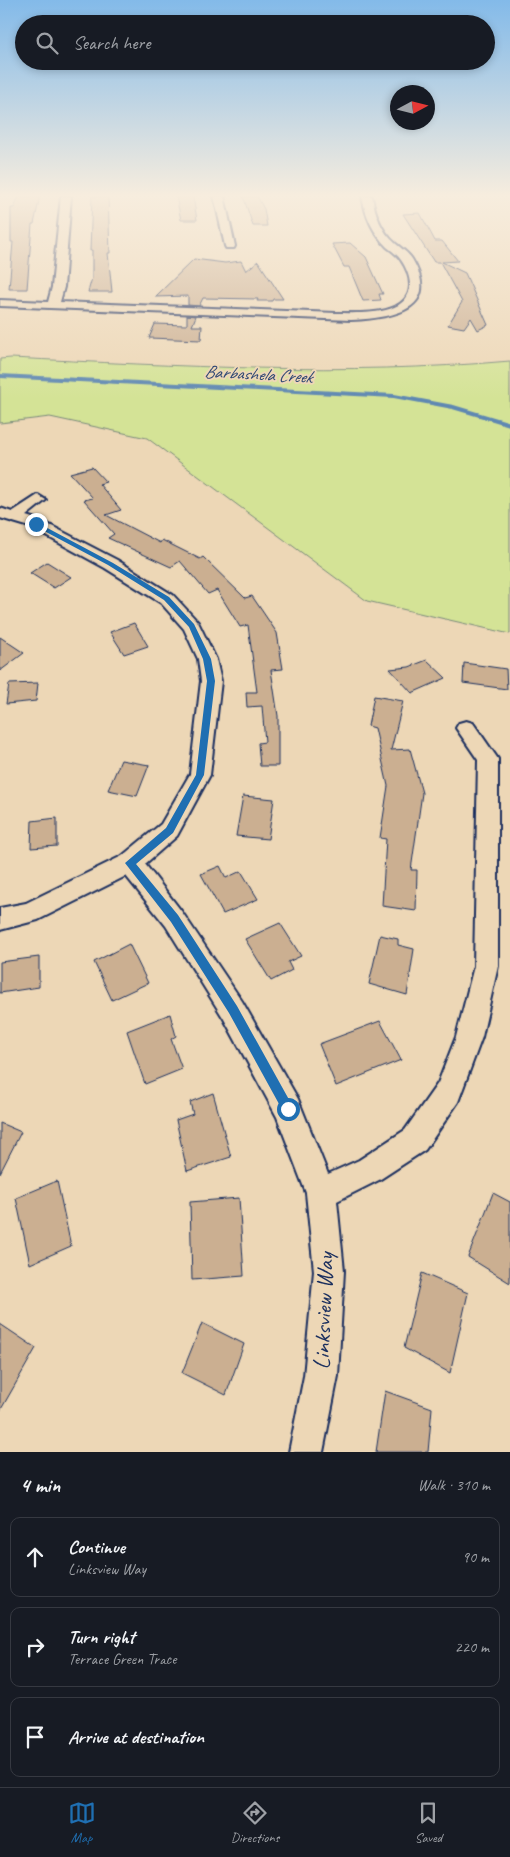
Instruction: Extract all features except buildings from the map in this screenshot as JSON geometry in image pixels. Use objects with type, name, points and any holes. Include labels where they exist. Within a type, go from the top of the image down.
[{"type":"street","points":[[52,305],[58,286],[60,264]]},
{"type":"street","points":[[0,303],[336,317],[366,316],[399,310],[410,303],[417,294],[418,286],[409,264]]},
{"type":"street","points":[[8,514],[38,500]]},
{"type":"street","points":[[0,919],[30,913],[130,863],[170,830],[200,775],[211,681],[207,659],[192,626],[167,599],[111,564],[36,524],[8,514]]},
{"type":"street","points":[[320,1193],[369,1170],[415,1140],[448,1092],[469,1037],[486,966],[488,759],[466,728]]},
{"type":"street","name":"Linksview Way","points":[[130,863],[174,918],[233,1010],[288,1109],[320,1193],[329,1271],[321,1376],[306,1452]]},
{"type":"green space","points":[[0,359],[323,369],[448,366],[510,361],[510,634],[367,601],[147,438],[50,417],[0,423]]},
{"type":"waterway","name":"Barbashela Creek","points":[[0,376],[394,396],[453,407],[510,424]]},
{"type":"route","points":[[36,524],[111,564],[167,599],[192,626],[207,659],[211,681],[200,775],[170,830],[130,863],[174,918],[233,1010],[288,1109]]}]
